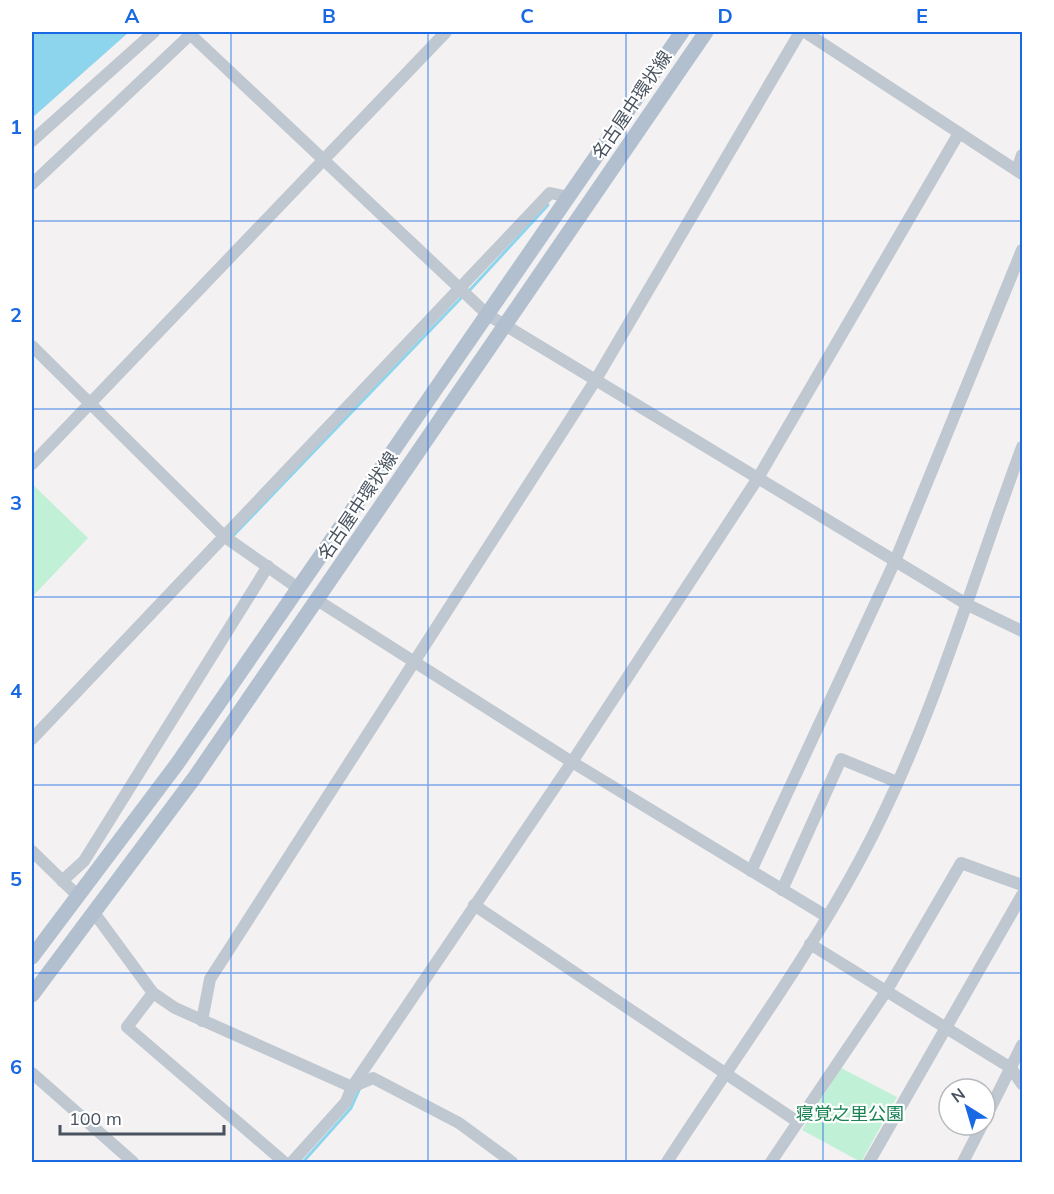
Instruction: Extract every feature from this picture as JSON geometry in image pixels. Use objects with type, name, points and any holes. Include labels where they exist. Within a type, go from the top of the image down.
[{"type":"main road","name":"名古屋中環状線","points":[[32,955],[177,764],[682,32]]},
{"type":"main road","name":"名古屋中環状線","points":[[32,995],[95,914],[195,777],[706,32]]},
{"type":"street","points":[[32,141],[154,32]]},
{"type":"street","points":[[32,464],[446,32]]},
{"type":"street","points":[[202,1021],[210,979],[595,381],[800,32]]},
{"type":"street","points":[[805,32],[1020,172],[1023,155]]},
{"type":"street","points":[[32,184],[191,33],[463,294],[488,315],[968,605],[1023,631]]},
{"type":"street","points":[[299,1160],[346,1102],[352,1087],[572,762],[758,478],[959,133]]},
{"type":"street","points":[[32,738],[228,539],[463,294],[550,193],[569,197]]},
{"type":"street","points":[[751,872],[895,561],[1023,250]]},
{"type":"street","points":[[32,346],[228,539],[298,588]]},
{"type":"street","points":[[668,1162],[810,944],[862,856],[897,782],[968,605],[1018,472],[1023,447]]},
{"type":"street","points":[[62,881],[84,861],[268,566]]},
{"type":"street","points":[[317,600],[572,762],[826,916]]},
{"type":"street","points":[[782,890],[841,759],[897,782]]},
{"type":"street","points":[[32,851],[78,896]]},
{"type":"street","points":[[771,1162],[886,990],[961,863],[1023,885]]},
{"type":"street","points":[[869,1162],[1023,895]]},
{"type":"street","points":[[474,905],[798,1122]]},
{"type":"street","points":[[95,914],[153,993],[202,1021],[352,1087],[373,1078],[459,1123],[512,1162]]},
{"type":"street","points":[[810,944],[1011,1068],[1023,1084]]},
{"type":"street","points":[[153,993],[127,1027],[284,1162]]},
{"type":"street","points":[[997,1095],[1023,1045]]},
{"type":"street","points":[[32,1073],[132,1162]]},
{"type":"street","points":[[963,1162],[976,1137]]},
{"type":"green space","points":[[32,484],[88,538],[32,597]]},
{"type":"green space","name":"寝覚之里公園","points":[[841,1068],[897,1097],[861,1162],[802,1130]]},
{"type":"water","points":[[32,32],[129,32],[32,118]]},
{"type":"waterway","points":[[468,292],[548,205]]},
{"type":"waterway","points":[[231,538],[463,296]]},
{"type":"waterway","points":[[303,1162],[351,1108],[360,1088]]}]
